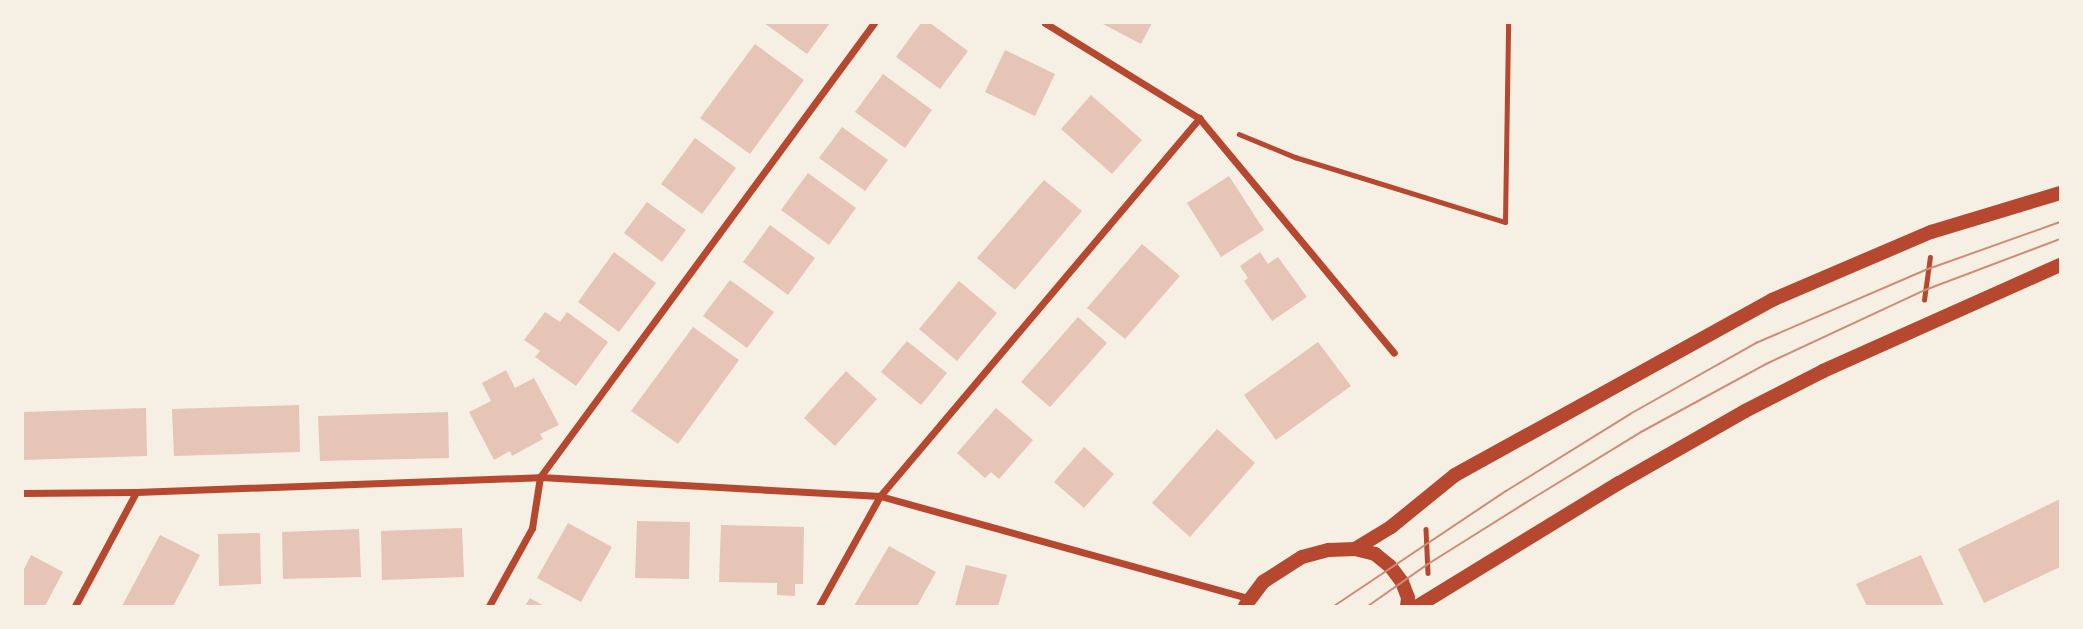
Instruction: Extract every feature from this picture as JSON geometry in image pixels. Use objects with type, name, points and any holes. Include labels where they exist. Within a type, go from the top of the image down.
[{"type":"main road","points":[[1355,549],[1391,527],[1455,475],[1772,300],[1931,232],[2060,194]]},
{"type":"main road","points":[[1418,606],[1619,483],[1745,411],[1823,371],[2060,265]]},
{"type":"main road","points":[[1247,602],[1272,575],[1302,557],[1329,550],[1355,549],[1375,554],[1390,566],[1402,582],[1408,597],[1407,606]]},
{"type":"street","points":[[489,606],[532,528],[540,477],[874,23]]},
{"type":"street","points":[[1045,23],[1199,118],[1394,353]]},
{"type":"street","points":[[819,606],[880,496],[1199,118]]},
{"type":"street","points":[[23,493],[136,492],[540,477],[880,496],[1247,602]]},
{"type":"street","points":[[75,606],[136,492]]},
{"type":"path","points":[[1199,118],[1295,157],[1505,222],[1508,23]]},
{"type":"path","points":[[1923,308],[1930,252]]},
{"type":"path","points":[[1426,524],[1428,579]]},
{"type":"building","points":[[764,23],[830,23],[807,54]]},
{"type":"building","points":[[921,23],[930,23],[968,51],[940,89],[896,57]]},
{"type":"building","points":[[1101,23],[1152,23],[1141,44]]},
{"type":"building","points":[[755,44],[804,80],[750,154],[700,118]]},
{"type":"building","points":[[1005,50],[1055,74],[1035,116],[985,92]]},
{"type":"building","points":[[883,74],[932,110],[905,148],[855,112]]},
{"type":"building","points":[[1091,95],[1142,140],[1112,174],[1061,129]]},
{"type":"building","points":[[842,127],[888,160],[865,191],[819,158]]},
{"type":"building","points":[[695,138],[736,168],[702,214],[661,184]]},
{"type":"building","points":[[808,173],[856,208],[829,245],[781,210]]},
{"type":"building","points":[[1229,176],[1264,230],[1221,257],[1187,203]]},
{"type":"building","points":[[1044,180],[1082,211],[1015,290],[977,258]]},
{"type":"building","points":[[647,202],[686,230],[662,262],[624,233]]},
{"type":"building","points":[[770,225],[815,258],[788,295],[743,262]]},
{"type":"building","points":[[1142,244],[1180,276],[1125,339],[1087,308]]},
{"type":"building","points":[[614,252],[656,283],[619,332],[578,302]]},
{"type":"building","points":[[1260,252],[1268,264],[1278,257],[1307,297],[1272,321],[1244,281],[1248,278],[1240,266]]},
{"type":"building","points":[[730,280],[774,312],[747,348],[703,316]]},
{"type":"building","points":[[959,281],[997,313],[957,361],[919,329]]},
{"type":"building","points":[[545,312],[560,322],[567,312],[608,342],[576,386],[535,357],[540,351],[524,340]]},
{"type":"building","points":[[1078,317],[1107,343],[1050,407],[1021,382]]},
{"type":"building","points":[[693,327],[739,360],[678,444],[631,411]]},
{"type":"building","points":[[907,341],[947,373],[921,405],[881,372]]},
{"type":"building","points":[[1318,342],[1351,386],[1276,440],[1244,395]]},
{"type":"building","points":[[506,370],[515,388],[534,378],[559,425],[540,434],[543,439],[512,456],[510,451],[494,460],[469,412],[491,401],[482,383]]},
{"type":"building","points":[[846,371],[877,399],[835,446],[804,418]]},
{"type":"building","points":[[299,405],[300,452],[174,456],[172,409]]},
{"type":"building","points":[[146,408],[147,456],[23,460],[23,412]]},
{"type":"building","points":[[996,408],[1033,440],[999,479],[991,472],[985,478],[957,453]]},
{"type":"building","points":[[448,412],[449,458],[320,461],[318,416]]},
{"type":"building","points":[[1217,429],[1255,463],[1190,537],[1152,503]]},
{"type":"building","points":[[1084,447],[1114,474],[1084,508],[1054,482]]},
{"type":"building","points":[[2060,499],[2060,567],[1984,603],[1958,549]]},
{"type":"building","points":[[637,521],[690,522],[689,579],[635,578]]},
{"type":"building","points":[[568,523],[612,547],[581,602],[537,578]]},
{"type":"building","points":[[721,525],[804,527],[803,584],[795,584],[795,596],[777,595],[777,583],[719,582]]},
{"type":"building","points":[[462,528],[464,577],[382,580],[381,531]]},
{"type":"building","points":[[359,529],[361,577],[283,579],[282,532]]},
{"type":"building","points":[[260,533],[261,584],[219,586],[218,534]]},
{"type":"building","points":[[160,535],[200,555],[186,582],[173,606],[122,606]]},
{"type":"building","points":[[889,546],[936,572],[917,606],[854,606]]},
{"type":"building","points":[[31,555],[63,572],[45,606],[23,606],[23,571]]},
{"type":"building","points":[[1921,555],[1944,606],[1867,606],[1856,584]]},
{"type":"building","points":[[966,565],[1007,575],[998,606],[955,606]]},
{"type":"building","points":[[530,598],[544,606],[525,606]]},
{"type":"tram line","points":[[1334,606],[1506,491],[1630,414],[1756,343],[1928,269],[2060,222]]},
{"type":"tram line","points":[[1368,606],[1428,564],[1641,432],[1766,364],[1925,290],[2060,239]]}]
